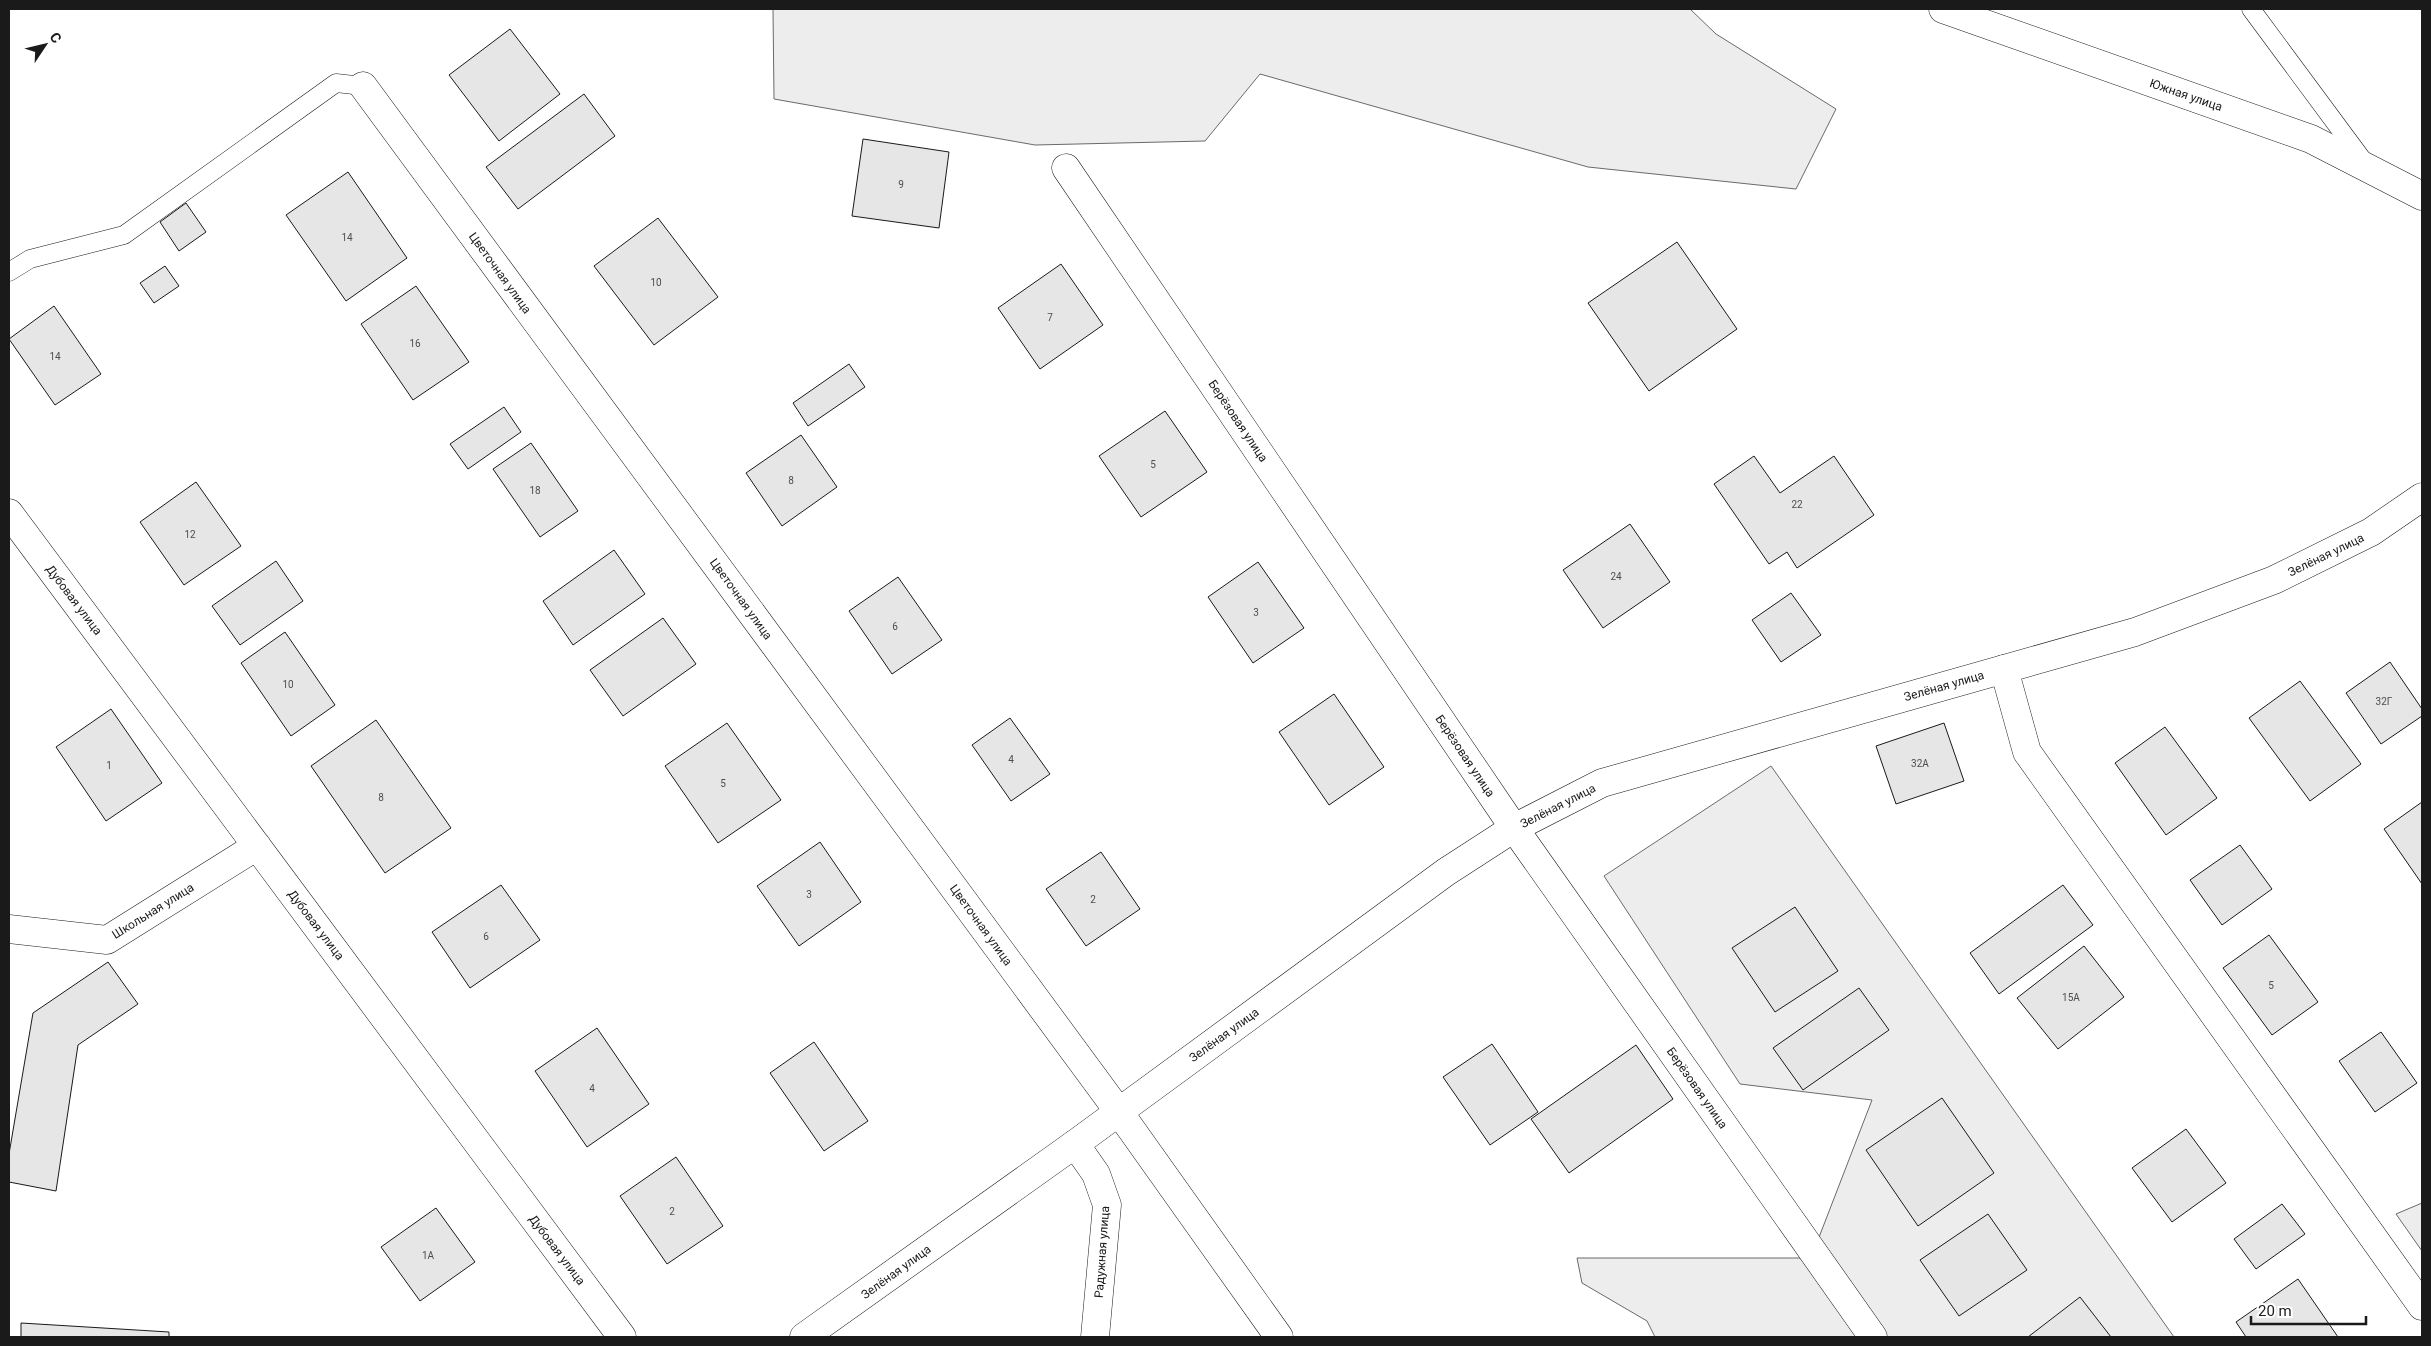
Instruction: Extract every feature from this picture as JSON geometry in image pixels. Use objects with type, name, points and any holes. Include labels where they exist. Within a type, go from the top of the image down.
[{"type":"street","name":"Южная улица","points":[[1959,12],[2311,139],[2422,196]]},
{"type":"street","name":"Цветочная улица","points":[[362,86],[1119,1112],[1279,1337]]},
{"type":"street","name":"Берёзовая улица","points":[[1066,168],[1514,828],[1873,1337]]},
{"type":"street","name":"Зелёная улица","points":[[804,1337],[1075,1144],[1438,878],[1514,828],[1602,783],[2135,632],[2274,580],[2371,532],[2422,497]]},
{"type":"street","name":"Дубовая улица","points":[[9,513],[622,1337]]},
{"type":"street","points":[[2004,669],[2027,752],[2422,1306]]},
{"type":"street","name":"Школьная улица","points":[[9,929],[107,940],[257,846]]},
{"type":"street","name":"Радужная улица","points":[[1075,1144],[1096,1174],[1107,1205],[1095,1337]]},
{"type":"lane","points":[[2251,9],[2370,169]]},
{"type":"lane","points":[[9,272],[30,259],[124,235],[336,83],[362,86]]},
{"type":"shaded area","points":[[773,9],[1690,9],[1716,34],[1836,109],[1796,189],[1588,167],[1260,74],[1205,141],[1035,145],[774,99]]},
{"type":"shaded area","points":[[1771,766],[2174,1337],[1655,1337],[1647,1321],[1582,1283],[1577,1258],[1811,1258],[1872,1100],[1740,1084],[1604,876]]},
{"type":"shaded area","points":[[2422,1203],[2422,1251],[2396,1214]]},
{"type":"building","points":[[510,29],[560,94],[499,141],[449,75]]},
{"type":"building","points":[[584,94],[615,136],[518,209],[486,167]]},
{"type":"building","points":[[863,139],[949,152],[939,228],[852,216]]},
{"type":"building","points":[[348,172],[407,258],[346,301],[286,215]]},
{"type":"building","points":[[186,203],[206,232],[179,251],[160,222]]},
{"type":"building","points":[[658,218],[718,297],[654,345],[594,266]]},
{"type":"building","points":[[1677,242],[1737,329],[1649,391],[1588,303]]},
{"type":"building","points":[[1061,264],[1103,325],[1040,369],[998,308]]},
{"type":"building","points":[[165,266],[179,286],[154,303],[140,283]]},
{"type":"building","points":[[416,286],[469,362],[413,400],[361,324]]},
{"type":"building","points":[[54,306],[101,374],[55,405],[9,339]]},
{"type":"building","points":[[849,364],[865,387],[808,426],[793,403]]},
{"type":"building","points":[[504,407],[521,432],[468,469],[450,444]]},
{"type":"building","points":[[1165,411],[1207,472],[1141,517],[1099,456]]},
{"type":"building","points":[[801,435],[837,487],[782,526],[746,473]]},
{"type":"building","points":[[531,443],[578,511],[540,537],[493,469]]},
{"type":"building","points":[[1754,456],[1780,493],[1834,456],[1874,515],[1797,568],[1787,552],[1769,564],[1714,484]]},
{"type":"building","points":[[196,482],[241,546],[184,585],[140,522]]},
{"type":"building","points":[[1630,524],[1670,582],[1603,628],[1563,570]]},
{"type":"building","points":[[614,550],[645,594],[573,645],[543,601]]},
{"type":"building","points":[[276,561],[303,601],[240,645],[212,606]]},
{"type":"building","points":[[1258,562],[1304,628],[1253,663],[1208,597]]},
{"type":"building","points":[[898,577],[942,640],[892,674],[849,611]]},
{"type":"building","points":[[1791,593],[1821,635],[1781,662],[1752,620]]},
{"type":"building","points":[[663,618],[696,664],[623,716],[590,670]]},
{"type":"building","points":[[285,632],[335,705],[291,736],[241,663]]},
{"type":"building","points":[[2390,662],[2422,709],[2422,716],[2381,744],[2346,693]]},
{"type":"building","points":[[2300,681],[2361,764],[2310,801],[2249,718]]},
{"type":"building","points":[[1334,694],[1384,767],[1329,805],[1279,732]]},
{"type":"building","points":[[111,709],[162,783],[106,821],[56,747]]},
{"type":"building","points":[[1010,718],[1050,774],[1011,801],[972,745]]},
{"type":"building","points":[[376,720],[451,828],[385,873],[311,766]]},
{"type":"building","points":[[727,723],[781,800],[718,843],[665,766]]},
{"type":"building","points":[[1944,723],[1964,781],[1896,804],[1876,746]]},
{"type":"building","points":[[2165,727],[2217,798],[2166,835],[2115,763]]},
{"type":"building","points":[[2422,802],[2422,884],[2384,829]]},
{"type":"building","points":[[820,842],[861,902],[799,946],[757,886]]},
{"type":"building","points":[[2240,845],[2272,889],[2222,925],[2190,880]]},
{"type":"building","points":[[1101,852],[1140,909],[1086,946],[1046,889]]},
{"type":"building","points":[[501,885],[540,940],[470,988],[432,932]]},
{"type":"building","points":[[2063,885],[2093,925],[1999,994],[1970,953]]},
{"type":"building","points":[[1795,907],[1838,971],[1775,1012],[1732,948]]},
{"type":"building","points":[[2269,935],[2318,1002],[2272,1035],[2223,968]]},
{"type":"building","points":[[2084,946],[2124,997],[2058,1049],[2017,998]]},
{"type":"building","points":[[108,962],[138,1004],[78,1045],[56,1191],[9,1182],[9,1154],[33,1013]]},
{"type":"building","points":[[1859,988],[1889,1030],[1803,1090],[1773,1048]]},
{"type":"building","points":[[597,1028],[649,1104],[587,1147],[535,1071]]},
{"type":"building","points":[[2381,1032],[2417,1083],[2375,1112],[2339,1061]]},
{"type":"building","points":[[814,1042],[868,1121],[824,1151],[770,1073]]},
{"type":"building","points":[[1492,1044],[1538,1112],[1490,1145],[1443,1077]]},
{"type":"building","points":[[1636,1045],[1673,1099],[1569,1173],[1531,1119]]},
{"type":"building","points":[[1942,1098],[1994,1173],[1918,1226],[1866,1150]]},
{"type":"building","points":[[2186,1129],[2226,1183],[2172,1222],[2132,1168]]},
{"type":"building","points":[[676,1157],[723,1226],[667,1264],[620,1196]]},
{"type":"building","points":[[2282,1204],[2305,1234],[2256,1269],[2234,1239]]},
{"type":"building","points":[[436,1208],[475,1262],[420,1301],[381,1247]]},
{"type":"building","points":[[1988,1214],[2027,1270],[1959,1316],[1920,1260]]},
{"type":"building","points":[[2298,1279],[2338,1337],[2246,1337],[2236,1322]]},
{"type":"building","points":[[2080,1297],[2111,1337],[2028,1337]]},
{"type":"building","points":[[21,1323],[169,1332],[169,1337],[21,1337]]}]
